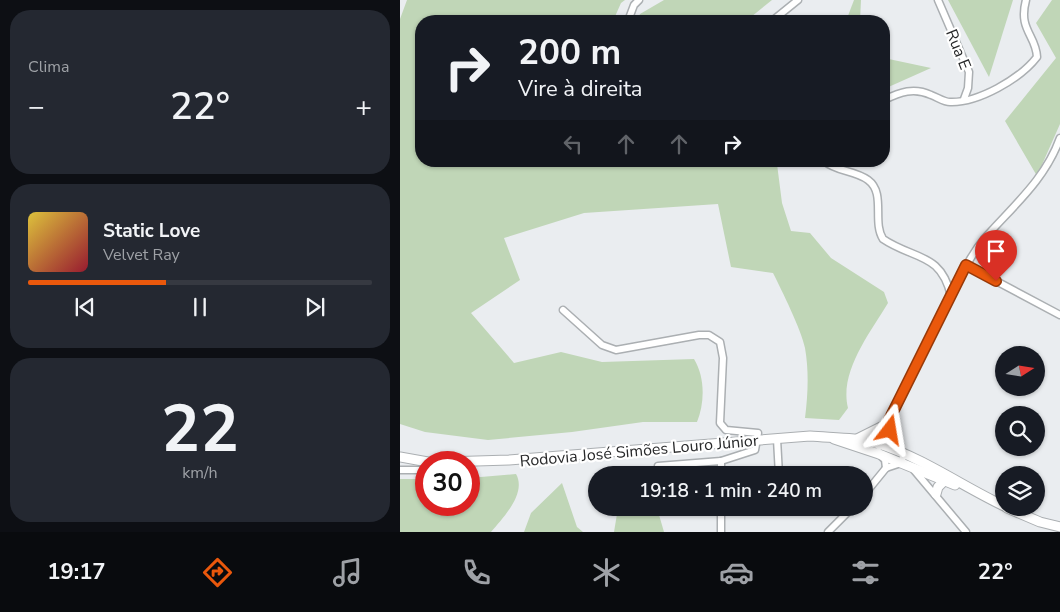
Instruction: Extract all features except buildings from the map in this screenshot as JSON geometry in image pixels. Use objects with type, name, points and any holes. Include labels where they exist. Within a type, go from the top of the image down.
[{"type":"main road","points":[[857,439],[887,424]]},
{"type":"main road","name":"Rodovia José Simões Louro Júnior","points":[[480,461],[810,436],[857,439],[879,444],[912,467],[980,494]]},
{"type":"main road","name":"Rodovia José Simões Louro Júnior","points":[[834,438],[878,454],[924,464],[995,502]]},
{"type":"main road","points":[[400,457],[415,460]]},
{"type":"main road","points":[[936,496],[938,487],[944,480]]},
{"type":"main road","name":"Rodovia José Simões Louro Júnior","points":[[1026,516],[1060,527]]},
{"type":"street","points":[[630,15],[634,5],[639,0]]},
{"type":"street","points":[[779,15],[798,0]]},
{"type":"street","name":"Rua E","points":[[938,0],[969,72],[968,88],[964,99]]},
{"type":"street","points":[[890,97],[906,90],[915,90],[923,91],[949,102],[986,94],[998,88],[1036,58],[1037,52],[1025,28],[1026,0]]},
{"type":"street","points":[[886,468],[885,460],[878,454],[879,444],[887,424],[966,265],[984,240],[1036,182],[1051,160],[1060,138]]},
{"type":"street","points":[[834,167],[858,175],[874,186],[877,226],[883,239],[936,265],[944,274],[952,296]]},
{"type":"street","points":[[966,265],[1060,315]]},
{"type":"street","points":[[563,310],[602,345],[616,350],[699,335],[715,337],[720,342],[722,348],[719,412],[721,427],[731,431],[758,433],[756,450],[721,461],[658,466]]},
{"type":"street","points":[[873,484],[886,468],[903,459],[887,424]]},
{"type":"street","points":[[777,439],[778,466]]},
{"type":"street","points":[[721,461],[721,466]]},
{"type":"street","points":[[924,464],[936,496]]},
{"type":"street","points":[[912,467],[966,532]]},
{"type":"street","points":[[400,470],[415,470]]},
{"type":"street","points":[[721,516],[722,532]]},
{"type":"street","points":[[828,532],[844,516]]},
{"type":"green space","points":[[407,0],[625,0],[621,3],[616,15],[415,15],[415,167],[777,167],[782,203],[791,231],[810,233],[831,258],[884,292],[888,303],[865,340],[852,367],[846,394],[848,408],[839,420],[805,418],[808,383],[803,340],[773,273],[731,267],[718,204],[584,213],[504,238],[520,280],[471,313],[514,363],[561,352],[602,362],[694,359],[698,366],[703,390],[697,422],[643,422],[572,432],[488,440],[425,432],[400,424],[400,19]]},
{"type":"green space","points":[[664,0],[772,0],[753,15],[640,14]]},
{"type":"green space","points":[[854,0],[861,0],[860,15],[848,15]]},
{"type":"green space","points":[[948,0],[1013,0],[989,77]]},
{"type":"green space","points":[[1052,0],[1060,0],[1060,124],[1037,176],[1005,121],[1056,58],[1036,23]]},
{"type":"green space","points":[[890,59],[931,68],[890,86]]},
{"type":"green space","points":[[516,474],[519,481],[516,497],[512,505],[491,532],[400,532],[400,479],[415,479],[415,516],[480,516],[480,477]]},
{"type":"green space","points":[[562,483],[577,527],[583,532],[524,532],[531,513]]},
{"type":"green space","points":[[617,516],[659,516],[664,532],[614,532]]},
{"type":"route","points":[[890,430],[887,424],[966,265],[996,281]]}]
